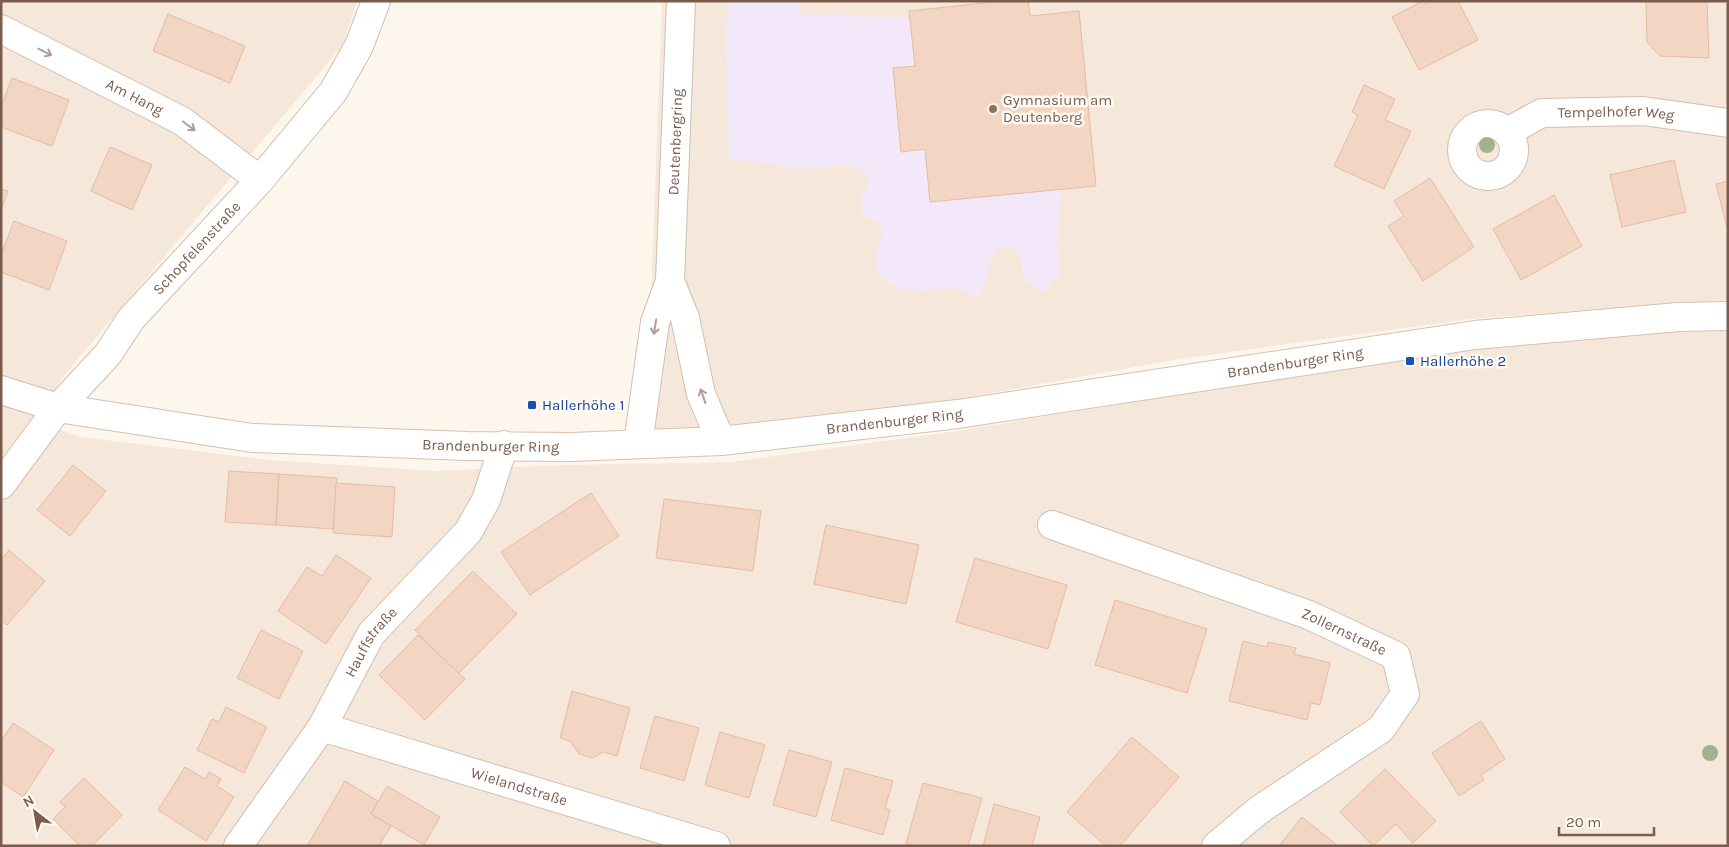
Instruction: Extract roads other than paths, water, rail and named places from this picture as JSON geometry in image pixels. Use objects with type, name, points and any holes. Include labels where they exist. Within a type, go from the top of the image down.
[{"type":"street","name":"Schopfelenstraße","points":[[1,485],[58,408],[108,354],[131,319],[260,180],[333,92],[360,46],[376,1]]},
{"type":"street","name":"Deutenbergring","points":[[638,444],[655,322],[670,281],[682,1]]},
{"type":"street","name":"Am Hang","points":[[1,30],[182,121],[260,180]]},
{"type":"street","name":"Tempelhofer Weg","points":[[1507,132],[1542,112],[1643,111],[1728,123]]},
{"type":"street","name":"Deutenbergring","points":[[670,281],[685,318],[701,394],[722,441]]},
{"type":"street","name":"Brandenburger Ring","points":[[1,390],[58,408],[252,438],[468,446],[572,447],[722,441],[958,414],[1194,376],[1475,335],[1679,317],[1728,316]]},
{"type":"street","name":"Hauffstraße","points":[[238,846],[322,727],[371,634],[468,532],[486,500],[504,445]]},
{"type":"street","name":"Zollernstraße","points":[[1052,525],[1308,615],[1396,656],[1405,694],[1380,729],[1259,810],[1216,846]]},
{"type":"street","name":"Wielandstraße","points":[[322,727],[716,846]]},
{"type":"place","name":"Gymnasium am Deutenberg","points":[[993,109]]},
{"type":"place","name":"Hallerhöhe 2","points":[[1410,361]]},
{"type":"place","name":"Hallerhöhe 1","points":[[532,405]]}]
